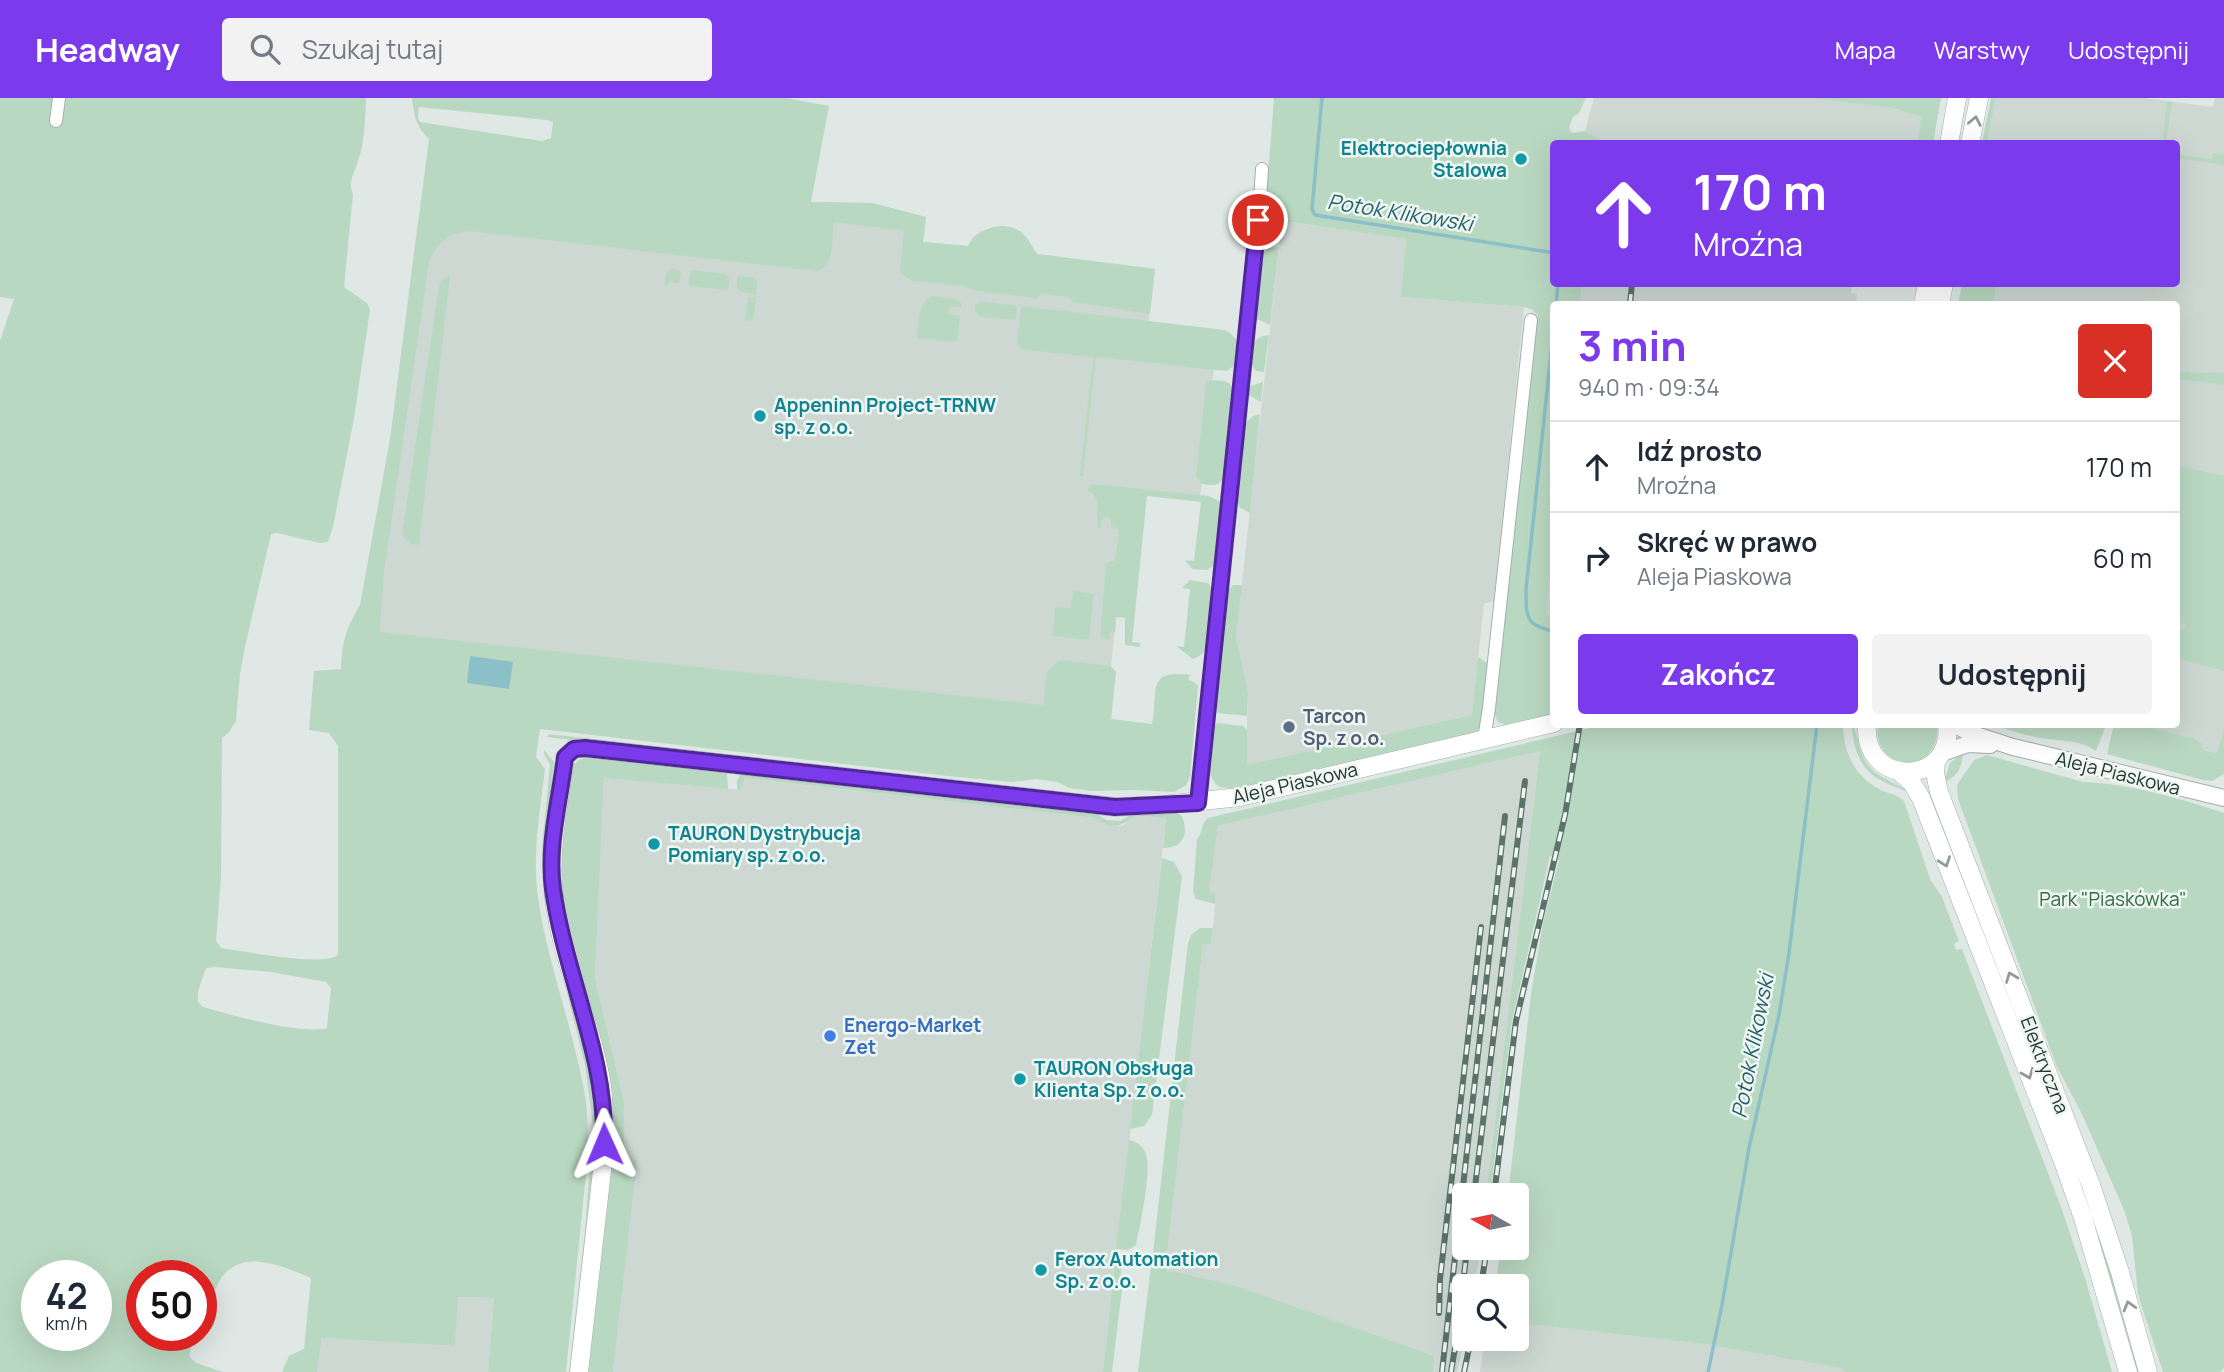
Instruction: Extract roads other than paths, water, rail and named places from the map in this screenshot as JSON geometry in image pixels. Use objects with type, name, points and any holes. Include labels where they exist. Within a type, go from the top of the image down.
[{"type":"main road","points":[[1950,140],[1957,98]]},
{"type":"main road","points":[[1971,140],[1979,98]]},
{"type":"main road","name":"Aleja Piaskowa","points":[[579,1372],[603,1162],[604,1127],[601,1086],[558,917],[553,886],[552,855],[565,757],[574,749],[599,749],[1115,807],[1198,803],[1240,797],[1550,724]]},
{"type":"main road","name":"Elektryczna","points":[[1865,728],[1873,753],[1879,762],[1898,771],[1912,783],[1921,798],[2064,1164],[2128,1372]]},
{"type":"main road","name":"Elektryczna","points":[[1947,728],[1947,743],[1935,772],[1938,792],[2095,1195],[2148,1372]]},
{"type":"main road","points":[[1898,771],[1918,771],[1939,757]]},
{"type":"street","points":[[56,121],[59,98]]},
{"type":"street","points":[[1198,803],[1262,169]]},
{"type":"street","points":[[1484,739],[1531,320]]},
{"type":"street","name":"Aleja Piaskowa","points":[[1962,728],[2013,747],[2224,798]]},
{"type":"street","name":"Aleja Piaskowa","points":[[1939,757],[1970,744],[2013,747]]},
{"type":"water","points":[[470,656],[513,662],[509,689],[467,683]]},
{"type":"waterway","name":"Potok Klikowski","points":[[1322,98],[1312,209],[1315,215],[1550,252]]},
{"type":"waterway","name":"Potok Klikowski","points":[[1556,301],[1558,287]]},
{"type":"waterway","name":"Potok Klikowski","points":[[1550,364],[1526,589],[1529,618],[1537,626],[1550,630]]},
{"type":"waterway","name":"Potok Klikowski","points":[[1708,1372],[1749,1148],[1779,1015],[1817,728]]},
{"type":"railway","points":[[1630,301],[1632,287]]},
{"type":"railway","points":[[1496,1183],[1516,1021],[1565,815],[1579,728]]},
{"type":"railway","points":[[1475,1183],[1525,781]]},
{"type":"railway","points":[[1442,1372],[1505,816]]},
{"type":"railway","points":[[1439,1313],[1440,1279],[1481,927]]},
{"type":"railway","points":[[1451,1372],[1466,1260]]},
{"type":"railway","points":[[1483,1274],[1485,1260]]},
{"type":"railway","points":[[1464,1372],[1468,1351]]},
{"type":"place","name":"Elektrociepłownia Stalowa","points":[[1521,159]]},
{"type":"place","name":"Appeninn Project-TRNW sp. z o.o.","points":[[760,416]]},
{"type":"place","name":"Tarcon Sp. z o.o.","points":[[1289,727]]},
{"type":"place","name":"TAURON Dystrybucja Pomiary sp. z o.o.","points":[[654,844]]},
{"type":"place","name":"Energo-Market Zet","points":[[830,1036]]},
{"type":"place","name":"TAURON Obsługa Klienta Sp. z o.o.","points":[[1020,1079]]},
{"type":"place","name":"Ferox Automation Sp. z o.o.","points":[[1041,1270]]},
{"type":"park label","name":"Park \"Piaskówka\"","points":[[2113,899]]}]
